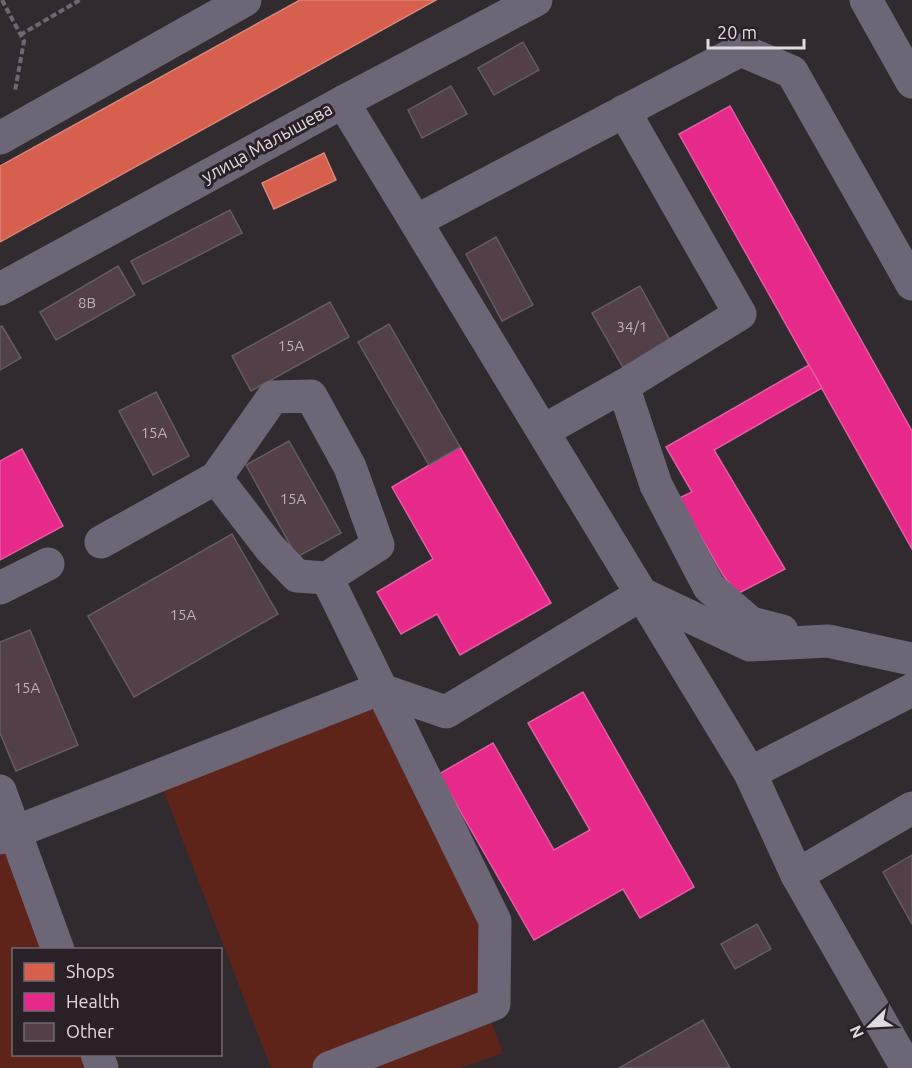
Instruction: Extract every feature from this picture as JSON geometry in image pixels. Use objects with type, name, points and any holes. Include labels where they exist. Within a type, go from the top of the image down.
[{"type":"street","points":[[4,136],[245,0]]},
{"type":"street","name":"улица Малышева","points":[[0,289],[343,102],[536,0]]},
{"type":"street","points":[[866,0],[912,82]]},
{"type":"street","points":[[416,221],[741,50],[792,72],[912,284]]},
{"type":"street","points":[[343,102],[750,773],[797,875],[907,1068]]},
{"type":"street","points":[[543,431],[623,386],[740,314],[624,111]]},
{"type":"street","points":[[623,386],[656,485],[709,587],[751,623],[912,658]]},
{"type":"street","points":[[101,542],[216,478],[273,397],[311,396],[350,467],[378,545],[327,578],[297,576],[270,548],[216,478]]},
{"type":"street","points":[[0,588],[48,564]]},
{"type":"street","points":[[327,578],[495,921],[494,1004],[329,1068]]},
{"type":"street","points":[[642,594],[750,645],[828,641]]},
{"type":"street","points":[[7,835],[380,689],[446,712],[642,594]]},
{"type":"street","points":[[750,773],[912,690]]},
{"type":"street","points":[[0,791],[7,835],[57,948]]},
{"type":"street","points":[[797,875],[912,808]]},
{"type":"path","points":[[2,0],[24,41],[4,136]]},
{"type":"path","points":[[20,35],[80,0]]},
{"type":"shaded area","points":[[375,702],[485,916],[481,994],[503,1053],[460,1068],[271,1068],[162,787]]},
{"type":"shaded area","points":[[11,844],[49,948],[12,948],[12,1056],[88,1056],[93,1068],[0,1068],[0,848]]},
{"type":"building: Shops","points":[[300,0],[436,0],[0,242],[0,166]]},
{"type":"building: Shops","points":[[324,153],[336,180],[274,209],[262,183]]},
{"type":"building: Health","points":[[730,106],[912,431],[912,549],[679,134]]},
{"type":"building: Health","points":[[809,365],[822,388],[714,450],[785,569],[737,594],[723,575],[679,498],[692,492],[666,447]]},
{"type":"building: Health","points":[[460,447],[551,603],[460,655],[437,614],[401,634],[377,592],[433,559],[392,487]]},
{"type":"building: Health","points":[[22,449],[63,526],[0,560],[0,461]]},
{"type":"building: Health","points":[[583,692],[694,887],[640,918],[623,889],[534,940],[439,774],[493,743],[554,850],[590,830],[528,723]]},
{"type":"building: Other","points":[[523,42],[539,70],[494,95],[478,68]]},
{"type":"building: Other","points":[[451,86],[467,114],[422,138],[408,110]]},
{"type":"building: Other","points":[[230,210],[242,233],[143,284],[131,261]]},
{"type":"building: Other","points":[[496,237],[533,305],[502,321],[466,254]]},
{"type":"building: Other","points":[[118,266],[135,295],[56,340],[40,312]]},
{"type":"building: Other","points":[[640,286],[671,342],[624,369],[592,313]]},
{"type":"building: Other","points":[[330,302],[349,337],[251,391],[232,356]]},
{"type":"building: Other","points":[[389,324],[460,447],[429,465],[358,342]]},
{"type":"building: Other","points":[[2,326],[21,358],[0,370],[0,327]]},
{"type":"building: Other","points":[[156,392],[189,456],[153,475],[119,411]]},
{"type":"building: Other","points":[[289,441],[341,533],[297,557],[246,465]]},
{"type":"building: Other","points":[[232,534],[278,614],[134,697],[88,616]]},
{"type":"building: Other","points":[[30,630],[78,745],[16,771],[0,733],[0,642]]},
{"type":"building: Other","points":[[912,855],[912,924],[883,872]]},
{"type":"building: Other","points":[[757,924],[771,949],[735,969],[721,944]]},
{"type":"building: Other","points":[[703,1020],[730,1068],[619,1068]]}]
